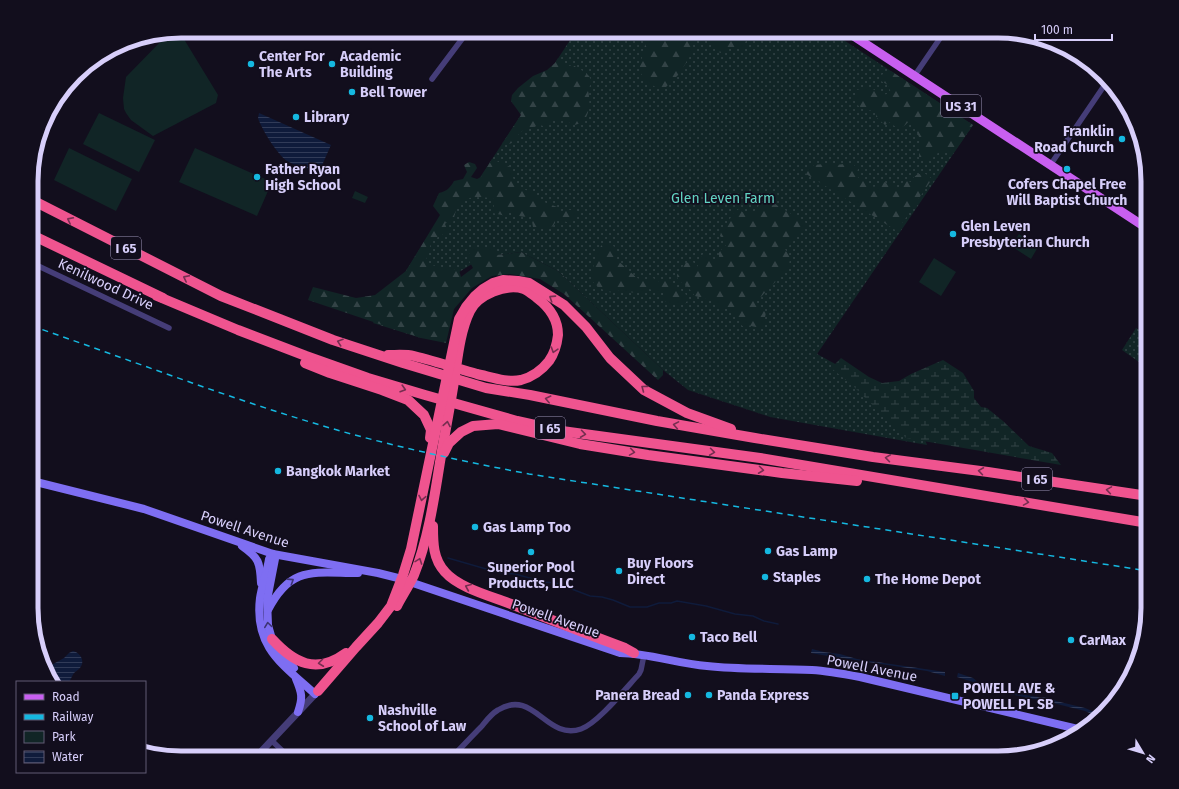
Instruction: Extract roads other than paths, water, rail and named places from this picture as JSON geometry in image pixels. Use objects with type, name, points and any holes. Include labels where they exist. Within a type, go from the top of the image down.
[{"type":"highway","name":"I 65","points":[[38,203],[221,296],[376,355],[486,388],[755,438],[1141,495]]},
{"type":"highway","name":"I 65","points":[[38,238],[157,296],[259,338],[368,378],[425,396],[516,421],[562,431],[760,458],[1141,521]]},
{"type":"highway","points":[[316,692],[381,629],[393,607],[413,577],[423,548],[435,496],[458,336],[459,319],[475,296],[493,283],[504,280],[529,283],[564,306],[586,327],[610,358],[644,390],[687,413],[755,438]]},
{"type":"highway","points":[[316,692],[393,607],[411,549],[429,460],[458,336],[470,310],[479,300],[496,290],[513,288],[524,289],[542,301],[549,308],[558,327],[558,336],[554,352],[550,360],[536,373],[520,380],[493,378],[411,356],[376,355]]},
{"type":"highway","points":[[157,296],[249,340],[330,373],[408,400],[424,415],[431,430],[429,460]]},
{"type":"highway","points":[[440,462],[449,443],[462,432],[473,426],[498,424],[580,444],[654,456],[782,473],[959,492]]},
{"type":"highway","points":[[435,496],[433,546],[437,560],[447,574],[453,579],[465,586],[639,654]]},
{"type":"highway","points":[[272,639],[292,658],[313,664],[322,664],[335,660],[356,647]]},
{"type":"main road","name":"US 31","points":[[857,38],[1141,224]]},
{"type":"main road","name":"Powell Avenue","points":[[38,482],[144,509],[273,554],[398,578],[620,653],[639,654],[706,666],[770,670],[812,670],[839,673],[1076,728]]},
{"type":"main road","points":[[235,541],[254,555],[261,567],[262,589]]},
{"type":"main road","points":[[273,554],[270,559],[259,605],[262,634],[271,653],[295,677],[316,692]]},
{"type":"main road","points":[[273,554],[275,559],[267,600],[268,625],[272,639],[283,657],[316,692]]},
{"type":"main road","points":[[268,611],[282,588],[293,579],[301,575],[314,573],[378,573]]},
{"type":"main road","points":[[295,677],[301,690],[302,702],[298,712]]},
{"type":"street","points":[[432,80],[463,38]]},
{"type":"street","points":[[915,76],[940,38]]},
{"type":"street","points":[[1051,164],[1104,85]]},
{"type":"street","name":"Kenilwood Drive","points":[[38,266],[169,328]]},
{"type":"street","points":[[458,751],[491,716],[507,706],[530,708],[554,726],[562,730],[572,731],[586,727],[599,716],[639,674],[641,670],[639,654]]},
{"type":"street","points":[[262,751],[316,692]]},
{"type":"street","points":[[272,741],[283,751]]},
{"type":"water","points":[[259,113],[331,145],[319,172],[297,166],[283,158],[263,129],[258,118]]},
{"type":"water","points":[[812,649],[857,659],[945,672],[945,676],[927,671],[811,653]]},
{"type":"water","points":[[73,651],[76,652],[82,658],[82,664],[70,681],[58,681],[50,666],[64,658]]},
{"type":"water","points":[[958,673],[973,678],[985,686],[1026,695],[1051,698],[1056,701],[1085,708],[1096,712],[1093,715],[1048,701],[987,689],[973,682],[957,677]]},
{"type":"waterway","points":[[448,558],[500,573],[515,574],[544,582],[556,583],[590,596],[613,600],[630,607],[647,607],[659,603],[671,603],[677,601],[706,606],[735,614],[753,616],[764,621],[778,624]]},
{"type":"railway","points":[[38,328],[265,408],[344,432],[436,455],[529,474],[1141,570]]},
{"type":"place","name":"Center For The Arts","points":[[251,64]]},
{"type":"place","name":"Academic Building","points":[[332,64]]},
{"type":"place","name":"Bell Tower","points":[[352,92]]},
{"type":"place","name":"Library","points":[[296,117]]},
{"type":"place","name":"Franklin Road Church","points":[[1122,139]]},
{"type":"place","name":"Cofers Chapel Free Will Baptist Church","points":[[1067,169]]},
{"type":"place","name":"Father Ryan High School","points":[[257,177]]},
{"type":"place","name":"Glen Leven Presbyterian Church","points":[[953,234]]},
{"type":"place","name":"Bangkok Market","points":[[278,471]]},
{"type":"place","name":"Gas Lamp Too","points":[[475,527]]},
{"type":"place","name":"Gas Lamp","points":[[768,551]]},
{"type":"place","name":"Superior Pool Products, LLC","points":[[531,552]]},
{"type":"place","name":"Buy Floors Direct","points":[[619,571]]},
{"type":"place","name":"Staples","points":[[765,577]]},
{"type":"place","name":"The Home Depot","points":[[867,579]]},
{"type":"place","name":"Taco Bell","points":[[692,637]]},
{"type":"place","name":"CarMax","points":[[1071,640]]},
{"type":"place","name":"Panera Bread","points":[[688,695]]},
{"type":"place","name":"Panda Express","points":[[709,695]]},
{"type":"place","name":"POWELL AVE & POWELL PL SB","points":[[955,696]]},
{"type":"place","name":"Nashville School of Law","points":[[370,718]]},
{"type":"park label","name":"Glen Leven Farm","points":[[723,198]]}]
